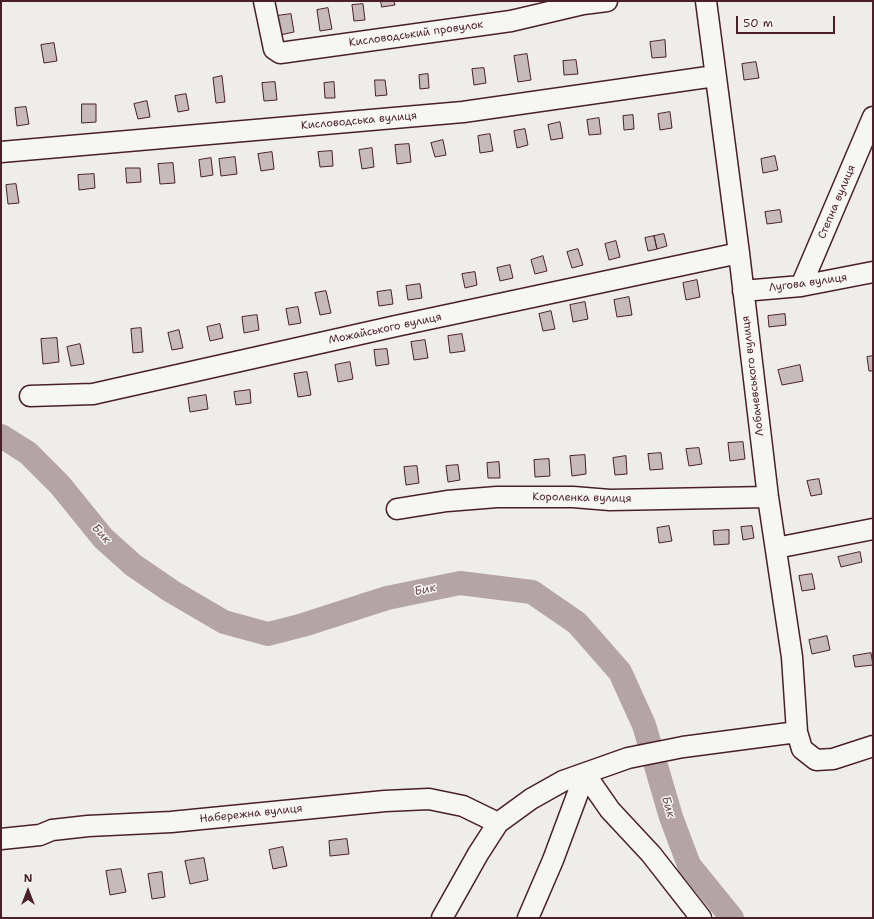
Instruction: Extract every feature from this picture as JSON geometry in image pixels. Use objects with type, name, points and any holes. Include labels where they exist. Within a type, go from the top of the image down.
[{"type":"street","name":"Кисловодський провулок","points":[[264,1],[274,49],[280,52],[511,21],[583,4],[607,1]]},
{"type":"street","name":"Лобачевського вулиця","points":[[706,1],[740,253],[743,291],[768,497],[792,657],[799,741]]},
{"type":"street","name":"Кисловодська вулиця","points":[[1,152],[463,112],[716,76]]},
{"type":"street","name":"Степна вулиця","points":[[802,286],[873,117]]},
{"type":"street","name":"Можайського вулиця","points":[[30,396],[93,394],[740,253]]},
{"type":"street","name":"Лугова вулиця","points":[[743,291],[802,286],[868,276]]},
{"type":"street","name":"Короленка вулиця","points":[[397,509],[447,501],[497,497],[573,497],[610,500],[768,497]]},
{"type":"street","points":[[776,548],[873,529]]},
{"type":"street","points":[[442,918],[478,854],[498,823],[531,799],[563,781],[628,758],[683,747],[799,741],[816,760],[833,759],[873,746]]},
{"type":"street","points":[[528,918],[553,860],[585,774]]},
{"type":"street","points":[[585,774],[610,810],[651,854],[701,918]]},
{"type":"street","name":"Набережна вулиця","points":[[1,839],[40,835],[52,830],[88,826],[171,822],[429,799],[463,806],[498,823]]},
{"type":"building","points":[[381,1],[394,1],[395,5],[382,7]]},
{"type":"building","points":[[363,4],[365,20],[354,21],[352,5]]},
{"type":"building","points":[[328,8],[332,29],[320,31],[317,10]]},
{"type":"building","points":[[291,14],[294,32],[280,35],[277,16]]},
{"type":"building","points":[[665,40],[666,57],[652,58],[650,42]]},
{"type":"building","points":[[54,43],[57,61],[44,63],[41,45]]},
{"type":"building","points":[[527,54],[531,80],[518,82],[514,56]]},
{"type":"building","points":[[576,60],[578,74],[564,75],[563,61]]},
{"type":"building","points":[[756,62],[759,78],[744,80],[742,64]]},
{"type":"building","points":[[484,68],[486,83],[474,85],[472,69]]},
{"type":"building","points":[[428,74],[429,88],[420,89],[419,75]]},
{"type":"building","points":[[222,76],[225,102],[216,103],[213,78]]},
{"type":"building","points":[[375,80],[385,80],[387,95],[376,96]]},
{"type":"building","points":[[275,82],[277,100],[264,101],[262,83]]},
{"type":"building","points":[[334,82],[335,98],[325,98],[324,83]]},
{"type":"building","points":[[186,94],[189,110],[178,112],[175,96]]},
{"type":"building","points":[[147,101],[150,117],[138,119],[134,104]]},
{"type":"building","points":[[82,104],[96,104],[96,122],[82,123]]},
{"type":"building","points":[[26,107],[29,124],[17,126],[15,108]]},
{"type":"building","points":[[670,112],[672,128],[660,130],[658,114]]},
{"type":"building","points":[[633,115],[634,129],[624,130],[623,116]]},
{"type":"building","points":[[599,118],[601,134],[589,135],[587,120]]},
{"type":"building","points":[[560,122],[563,138],[551,140],[548,125]]},
{"type":"building","points":[[525,129],[528,145],[517,148],[514,131]]},
{"type":"building","points":[[490,134],[493,151],[480,153],[478,136]]},
{"type":"building","points":[[443,140],[446,155],[435,157],[431,143]]},
{"type":"building","points":[[409,144],[411,162],[397,164],[395,145]]},
{"type":"building","points":[[372,148],[374,167],[362,169],[359,150]]},
{"type":"building","points":[[332,151],[333,166],[320,167],[318,152]]},
{"type":"building","points":[[272,152],[274,169],[261,171],[258,154]]},
{"type":"building","points":[[775,156],[778,170],[763,173],[761,159]]},
{"type":"building","points":[[235,157],[237,174],[221,176],[219,159]]},
{"type":"building","points":[[211,158],[213,175],[201,177],[199,160]]},
{"type":"building","points":[[173,163],[175,183],[160,184],[158,164]]},
{"type":"building","points":[[126,168],[140,168],[141,182],[127,183]]},
{"type":"building","points":[[94,174],[95,188],[79,190],[78,175]]},
{"type":"building","points":[[16,184],[19,203],[8,204],[6,185]]},
{"type":"building","points":[[780,210],[782,222],[767,224],[765,212]]},
{"type":"building","points":[[664,234],[667,246],[657,249],[654,236]]},
{"type":"building","points":[[654,236],[657,249],[648,251],[645,238]]},
{"type":"building","points":[[616,241],[620,257],[609,260],[605,244]]},
{"type":"building","points":[[578,249],[583,265],[572,268],[567,252]]},
{"type":"building","points":[[543,256],[547,271],[535,274],[531,260]]},
{"type":"building","points":[[510,265],[513,278],[500,281],[497,268]]},
{"type":"building","points":[[475,272],[477,285],[465,288],[462,274]]},
{"type":"building","points":[[697,280],[700,297],[686,300],[683,283]]},
{"type":"building","points":[[420,284],[422,298],[408,300],[406,286]]},
{"type":"building","points":[[391,290],[393,304],[379,306],[377,292]]},
{"type":"building","points":[[326,291],[331,313],[320,315],[315,293]]},
{"type":"building","points":[[629,297],[632,315],[617,317],[614,300]]},
{"type":"building","points":[[585,302],[588,319],[573,322],[570,305]]},
{"type":"building","points":[[298,307],[301,323],[289,325],[286,309]]},
{"type":"building","points":[[551,311],[555,329],[543,331],[539,314]]},
{"type":"building","points":[[785,314],[786,325],[769,327],[768,316]]},
{"type":"building","points":[[257,315],[259,330],[244,333],[242,317]]},
{"type":"building","points":[[220,324],[223,338],[210,341],[207,327]]},
{"type":"building","points":[[141,328],[143,352],[133,353],[131,329]]},
{"type":"building","points":[[179,330],[183,348],[172,350],[168,333]]},
{"type":"building","points":[[462,334],[465,351],[450,353],[448,336]]},
{"type":"building","points":[[57,338],[59,362],[43,364],[41,339]]},
{"type":"building","points":[[425,340],[428,358],[414,360],[411,342]]},
{"type":"building","points":[[80,344],[84,364],[71,366],[67,347]]},
{"type":"building","points":[[387,349],[389,364],[376,366],[374,350]]},
{"type":"building","points":[[873,356],[873,371],[869,371],[867,357]]},
{"type":"building","points":[[350,362],[353,379],[338,382],[335,365]]},
{"type":"building","points":[[800,365],[803,381],[782,385],[778,370]]},
{"type":"building","points":[[307,372],[311,395],[298,397],[294,374]]},
{"type":"building","points":[[250,390],[251,403],[236,405],[234,392]]},
{"type":"building","points":[[206,395],[208,409],[190,412],[188,398]]},
{"type":"building","points":[[743,442],[745,459],[730,461],[728,443]]},
{"type":"building","points":[[699,448],[702,464],[689,466],[686,449]]},
{"type":"building","points":[[661,453],[663,469],[650,470],[648,454]]},
{"type":"building","points":[[585,455],[586,474],[572,476],[570,456]]},
{"type":"building","points":[[626,456],[627,474],[615,475],[613,458]]},
{"type":"building","points":[[549,459],[550,476],[535,477],[534,460]]},
{"type":"building","points":[[499,462],[500,478],[488,478],[487,463]]},
{"type":"building","points":[[458,465],[460,480],[448,482],[446,466]]},
{"type":"building","points":[[417,466],[419,483],[406,485],[404,467]]},
{"type":"building","points":[[819,479],[822,494],[811,496],[807,481]]},
{"type":"building","points":[[669,526],[672,541],[659,543],[657,528]]},
{"type":"building","points":[[752,526],[754,538],[743,540],[741,527]]},
{"type":"building","points":[[729,530],[729,544],[714,545],[713,531]]},
{"type":"building","points":[[860,552],[862,562],[841,567],[838,557]]},
{"type":"building","points":[[812,574],[815,589],[802,591],[799,576]]},
{"type":"building","points":[[827,636],[830,650],[812,654],[809,640]]},
{"type":"building","points":[[871,653],[873,665],[855,667],[853,656]]},
{"type":"building","points":[[347,839],[349,854],[330,856],[329,841]]},
{"type":"building","points":[[283,847],[287,866],[273,869],[269,850]]},
{"type":"building","points":[[204,858],[208,880],[190,884],[185,861]]},
{"type":"building","points":[[121,869],[126,892],[110,895],[106,871]]},
{"type":"building","points":[[162,872],[165,897],[152,899],[148,874]]},
{"type":"waterway","name":"Бик","points":[[1,436],[28,453],[60,485],[103,538],[133,565],[171,591],[224,622],[268,634],[303,625],[387,598],[460,583],[532,592],[577,623],[620,672],[644,725],[671,817],[689,865],[732,918]]}]
